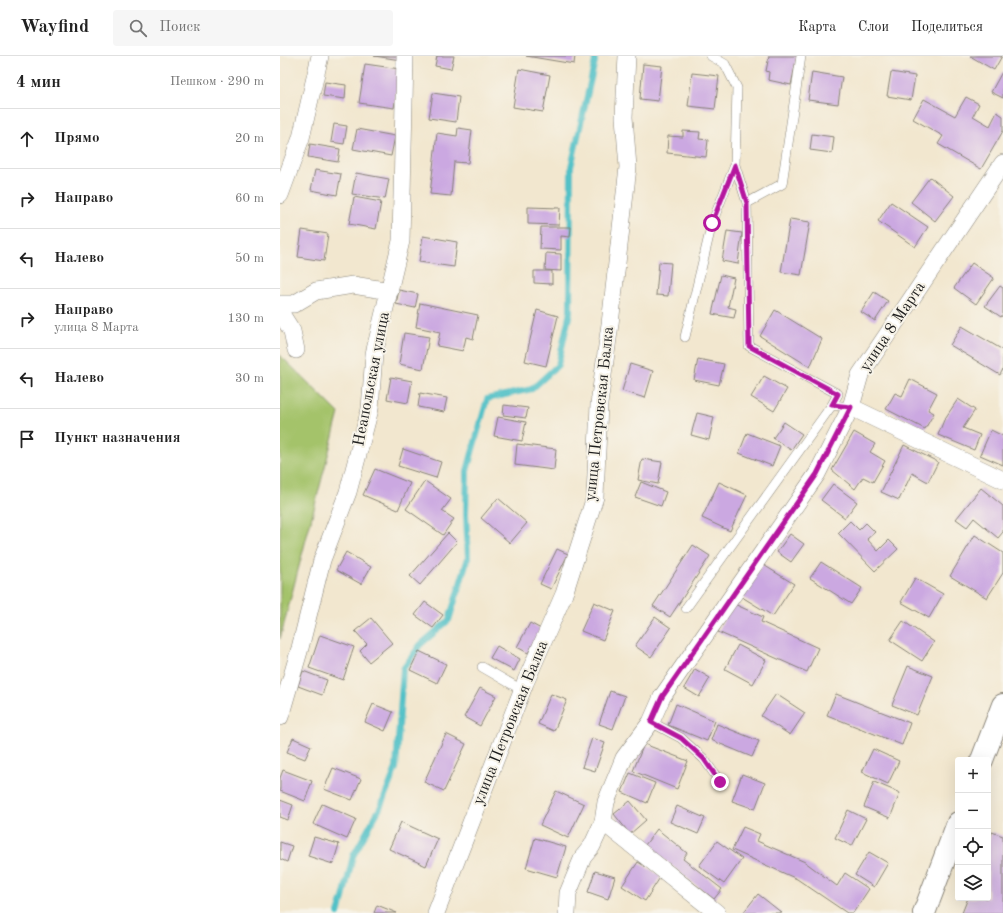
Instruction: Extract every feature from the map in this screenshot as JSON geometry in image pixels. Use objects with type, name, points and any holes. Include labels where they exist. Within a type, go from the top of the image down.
[{"type":"main road","points":[[983,757],[1003,705]]},
{"type":"main road","points":[[924,913],[956,829]]},
{"type":"street","points":[[280,194],[301,138],[320,56]]},
{"type":"street","name":"Неапольская улица","points":[[280,717],[300,648],[322,560],[348,492],[370,408],[374,354],[401,240],[405,56]]},
{"type":"street","name":"улица Петровская Балка","points":[[436,913],[522,690],[564,594],[594,497],[598,404],[610,324],[628,167],[624,117],[627,56]]},
{"type":"street","name":"улица 8 Марта","points":[[567,913],[568,893],[583,857],[592,846],[603,822],[606,802],[624,758],[651,722],[662,697],[817,474],[851,407],[860,375],[1003,163]]},
{"type":"street","points":[[280,304],[294,304],[316,291],[353,285],[390,291]]},
{"type":"street","points":[[280,312],[292,331],[296,350]]},
{"type":"street","points":[[851,407],[1003,480]]},
{"type":"street","points":[[603,822],[717,913]]},
{"type":"lane","points":[[685,337],[712,223],[735,165],[738,88],[725,64],[711,56]]},
{"type":"lane","points":[[747,203],[782,184],[801,56]]},
{"type":"lane","points":[[686,608],[832,405],[838,394],[749,346],[747,203],[735,165]]},
{"type":"lane","points":[[832,405],[851,407]]},
{"type":"lane","points":[[482,667],[522,690]]},
{"type":"lane","points":[[651,722],[681,738],[704,759],[720,782]]},
{"type":"green space","points":[[280,355],[339,413],[280,639]]},
{"type":"building","points":[[374,56],[402,56],[401,60]]},
{"type":"building","points":[[437,56],[454,56],[451,69],[435,66]]},
{"type":"building","points":[[526,56],[575,56],[574,64]]},
{"type":"building","points":[[769,56],[797,56],[791,85],[768,80],[769,72],[766,71]]},
{"type":"building","points":[[970,56],[1002,56],[994,70]]},
{"type":"building","points":[[365,64],[400,69],[394,108],[359,103]]},
{"type":"building","points":[[643,64],[662,66],[658,101],[640,99]]},
{"type":"building","points":[[519,69],[550,75],[543,112],[513,107]]},
{"type":"building","points":[[812,72],[842,77],[838,104],[808,100]]},
{"type":"building","points":[[891,72],[915,76],[911,100],[887,96]]},
{"type":"building","points":[[1003,72],[1003,98],[991,92]]},
{"type":"building","points":[[692,73],[719,76],[715,109],[688,106]]},
{"type":"building","points":[[325,82],[346,85],[345,99],[323,96]]},
{"type":"building","points":[[433,93],[459,97],[456,122],[429,118]]},
{"type":"building","points":[[966,97],[979,104],[973,116],[990,126],[997,112],[1003,116],[1003,131],[981,169],[938,144],[943,136],[913,119],[924,99],[955,116]]},
{"type":"building","points":[[334,124],[347,126],[344,144],[331,142]]},
{"type":"building","points":[[458,128],[472,130],[468,163],[454,162],[451,196],[430,194],[437,133],[457,136]]},
{"type":"building","points":[[357,129],[395,136],[391,156],[353,149]]},
{"type":"building","points":[[683,131],[700,132],[699,139],[708,140],[706,157],[667,153],[668,136],[683,137]]},
{"type":"building","points":[[812,134],[834,137],[832,153],[810,150]]},
{"type":"building","points":[[310,144],[340,149],[338,162],[308,157]]},
{"type":"building","points":[[315,170],[341,174],[337,195],[311,190]]},
{"type":"building","points":[[356,173],[389,179],[385,199],[352,194]]},
{"type":"building","points":[[930,177],[954,196],[935,221],[911,202]]},
{"type":"building","points":[[354,197],[381,202],[376,229],[349,224]]},
{"type":"building","points":[[891,202],[928,227],[915,247],[878,221]]},
{"type":"building","points":[[528,207],[560,208],[559,225],[528,224]]},
{"type":"building","points":[[790,219],[810,222],[801,275],[781,272]]},
{"type":"building","points":[[541,227],[571,227],[570,237],[561,236],[561,250],[540,249]]},
{"type":"building","points":[[302,230],[328,234],[324,261],[298,257]]},
{"type":"building","points":[[727,231],[742,233],[738,264],[722,261]]},
{"type":"building","points":[[423,236],[457,242],[454,267],[419,262]]},
{"type":"building","points":[[546,253],[561,254],[561,271],[545,270]]},
{"type":"building","points":[[659,262],[671,263],[668,296],[656,295]]},
{"type":"building","points":[[972,263],[994,278],[976,304],[954,288]]},
{"type":"building","points":[[534,271],[552,271],[552,284],[534,283]]},
{"type":"building","points":[[721,275],[734,278],[728,307],[736,309],[734,318],[712,314]]},
{"type":"building","points":[[1000,286],[1003,288],[1003,314],[1001,317],[985,306]]},
{"type":"building","points":[[399,290],[418,294],[415,308],[396,304]]},
{"type":"building","points":[[874,292],[888,301],[875,321],[861,312]]},
{"type":"building","points":[[420,303],[478,315],[473,339],[466,337],[463,351],[437,346],[440,332],[416,327]]},
{"type":"building","points":[[537,310],[558,316],[546,366],[525,361]]},
{"type":"building","points":[[775,310],[822,339],[810,367],[760,336]]},
{"type":"building","points":[[962,326],[1003,350],[1003,369],[1000,375],[950,345]]},
{"type":"building","points":[[404,333],[429,337],[423,369],[399,364]]},
{"type":"building","points":[[698,359],[724,364],[719,385],[694,380]]},
{"type":"building","points":[[630,364],[653,371],[645,398],[622,391]]},
{"type":"building","points":[[764,376],[787,389],[774,411],[751,397]]},
{"type":"building","points":[[391,377],[412,381],[408,403],[387,399]]},
{"type":"building","points":[[910,379],[937,393],[928,410],[934,413],[925,429],[886,409],[895,393],[902,396]]},
{"type":"building","points":[[420,393],[447,398],[444,412],[418,407]]},
{"type":"building","points":[[958,399],[975,410],[963,428],[980,435],[974,450],[938,435],[944,420]]},
{"type":"building","points":[[504,405],[528,408],[526,418],[503,415]]},
{"type":"building","points":[[697,413],[714,417],[709,440],[691,435]]},
{"type":"building","points":[[498,417],[526,422],[522,441],[494,436]]},
{"type":"building","points":[[784,422],[802,434],[791,450],[773,438]]},
{"type":"building","points":[[991,430],[1003,436],[1003,465],[980,455]]},
{"type":"building","points":[[854,432],[875,444],[870,452],[885,461],[873,482],[863,477],[855,489],[832,470]]},
{"type":"building","points":[[747,433],[780,446],[772,466],[739,453]]},
{"type":"building","points":[[517,444],[556,449],[554,470],[515,465]]},
{"type":"building","points":[[904,445],[938,462],[928,482],[912,473],[899,500],[881,492]]},
{"type":"building","points":[[403,449],[441,462],[436,478],[398,466]]},
{"type":"building","points":[[642,459],[662,462],[658,484],[638,480]]},
{"type":"building","points":[[375,469],[410,483],[398,510],[363,495]]},
{"type":"building","points":[[425,481],[451,499],[442,511],[454,519],[443,535],[406,509]]},
{"type":"building","points":[[641,482],[666,492],[661,506],[635,497]]},
{"type":"building","points":[[719,482],[747,495],[730,531],[702,518]]},
{"type":"building","points":[[833,484],[857,502],[845,518],[821,500]]},
{"type":"building","points":[[981,488],[1003,506],[1003,532],[998,538],[974,518],[967,527],[956,519]]},
{"type":"building","points":[[498,498],[527,523],[510,543],[481,518]]},
{"type":"building","points":[[850,521],[859,530],[866,523],[875,532],[867,539],[878,551],[889,540],[898,549],[875,571],[838,533]]},
{"type":"building","points":[[448,533],[457,542],[420,585],[410,576]]},
{"type":"building","points":[[790,534],[804,544],[791,562],[777,552]]},
{"type":"building","points":[[975,535],[1003,553],[1003,573],[987,598],[950,576]]},
{"type":"building","points":[[693,545],[710,556],[670,617],[653,606]]},
{"type":"building","points":[[557,549],[568,554],[551,589],[540,584]]},
{"type":"building","points":[[346,552],[371,567],[361,584],[336,570]]},
{"type":"building","points":[[821,562],[862,588],[851,604],[810,578]]},
{"type":"building","points":[[762,564],[794,584],[773,616],[742,597]]},
{"type":"building","points":[[915,578],[943,594],[929,618],[901,602]]},
{"type":"building","points":[[425,602],[443,615],[433,628],[415,615]]},
{"type":"building","points":[[594,602],[615,611],[603,640],[581,631]]},
{"type":"building","points":[[732,603],[763,617],[761,622],[818,648],[807,672],[718,632]]},
{"type":"building","points":[[655,617],[671,628],[651,657],[635,646]]},
{"type":"building","points":[[371,618],[392,643],[369,662],[360,651],[367,644],[355,631]]},
{"type":"building","points":[[903,621],[934,642],[922,661],[890,640]]},
{"type":"building","points":[[530,623],[541,629],[528,653],[517,647]]},
{"type":"building","points":[[320,635],[354,647],[343,680],[309,668]]},
{"type":"building","points":[[738,645],[766,660],[753,684],[725,669]]},
{"type":"building","points":[[497,646],[520,659],[514,671],[490,658]]},
{"type":"building","points":[[419,651],[446,664],[437,683],[410,670]]},
{"type":"building","points":[[908,666],[933,676],[917,715],[892,705]]},
{"type":"building","points":[[695,669],[710,678],[699,697],[684,688]]},
{"type":"building","points":[[303,671],[327,680],[322,695],[298,686]]},
{"type":"building","points":[[480,688],[496,696],[480,726],[464,717]]},
{"type":"building","points":[[610,691],[625,696],[613,729],[599,724]]},
{"type":"building","points":[[551,694],[567,700],[554,731],[538,724]]},
{"type":"building","points":[[776,694],[805,713],[790,735],[761,716]]},
{"type":"building","points":[[836,694],[910,723],[902,745],[827,715]]},
{"type":"building","points":[[373,704],[393,712],[385,731],[365,722]]},
{"type":"building","points":[[676,704],[715,721],[707,741],[668,725]]},
{"type":"building","points":[[717,724],[759,741],[752,757],[711,740]]},
{"type":"building","points":[[446,734],[466,744],[444,791],[424,782]]},
{"type":"building","points":[[293,738],[311,746],[305,759],[287,752]]},
{"type":"building","points":[[592,738],[605,743],[595,771],[582,767]]},
{"type":"building","points":[[644,744],[688,761],[677,789],[633,771]]},
{"type":"building","points":[[873,749],[899,761],[888,784],[862,772]]},
{"type":"building","points":[[333,768],[361,779],[352,800],[324,789]]},
{"type":"building","points":[[283,770],[312,781],[305,801],[280,791],[280,778]]},
{"type":"building","points":[[630,773],[655,783],[647,803],[622,792]]},
{"type":"building","points":[[742,774],[765,783],[755,809],[732,801]]},
{"type":"building","points":[[874,782],[900,793],[890,818],[864,807]]},
{"type":"building","points":[[556,791],[584,804],[568,838],[540,825]]},
{"type":"building","points":[[280,800],[293,805],[288,820],[280,817]]},
{"type":"building","points":[[630,801],[646,820],[630,834],[614,814]]},
{"type":"building","points":[[322,804],[356,819],[347,839],[313,824]]},
{"type":"building","points":[[677,806],[705,818],[698,834],[670,822]]},
{"type":"building","points":[[848,810],[866,819],[852,846],[835,838]]},
{"type":"building","points":[[401,822],[438,839],[426,866],[389,849]]},
{"type":"building","points":[[743,827],[760,834],[757,841],[805,862],[837,886],[845,873],[869,889],[853,913],[847,913],[797,879],[732,850]]},
{"type":"building","points":[[657,829],[687,853],[683,859],[722,889],[714,899],[645,845]]},
{"type":"building","points":[[992,832],[1003,836],[1003,913],[962,913],[967,901],[991,901]]},
{"type":"building","points":[[314,837],[339,844],[333,864],[308,856]]},
{"type":"building","points":[[535,838],[566,847],[557,877],[526,868]]},
{"type":"building","points":[[717,841],[742,859],[724,884],[699,866]]},
{"type":"building","points":[[280,842],[292,846],[287,862],[280,859]]},
{"type":"building","points":[[869,852],[888,863],[874,887],[855,875]]},
{"type":"building","points":[[638,862],[661,876],[645,901],[622,886]]},
{"type":"building","points":[[595,871],[615,877],[608,899],[588,892]]},
{"type":"building","points":[[758,894],[782,913],[743,913]]},
{"type":"building","points":[[377,905],[397,913],[374,913]]},
{"type":"waterway","points":[[338,913],[353,856],[380,808],[396,768],[403,669],[420,645],[449,620],[468,558],[466,514],[467,471],[487,399],[532,389],[558,365],[570,312],[571,167],[595,61],[594,56]]},
{"type":"route","points":[[712,223],[735,165],[747,203],[749,346],[838,394],[832,405],[851,407],[817,474],[662,697],[651,722],[681,738],[704,759],[720,782]]}]
